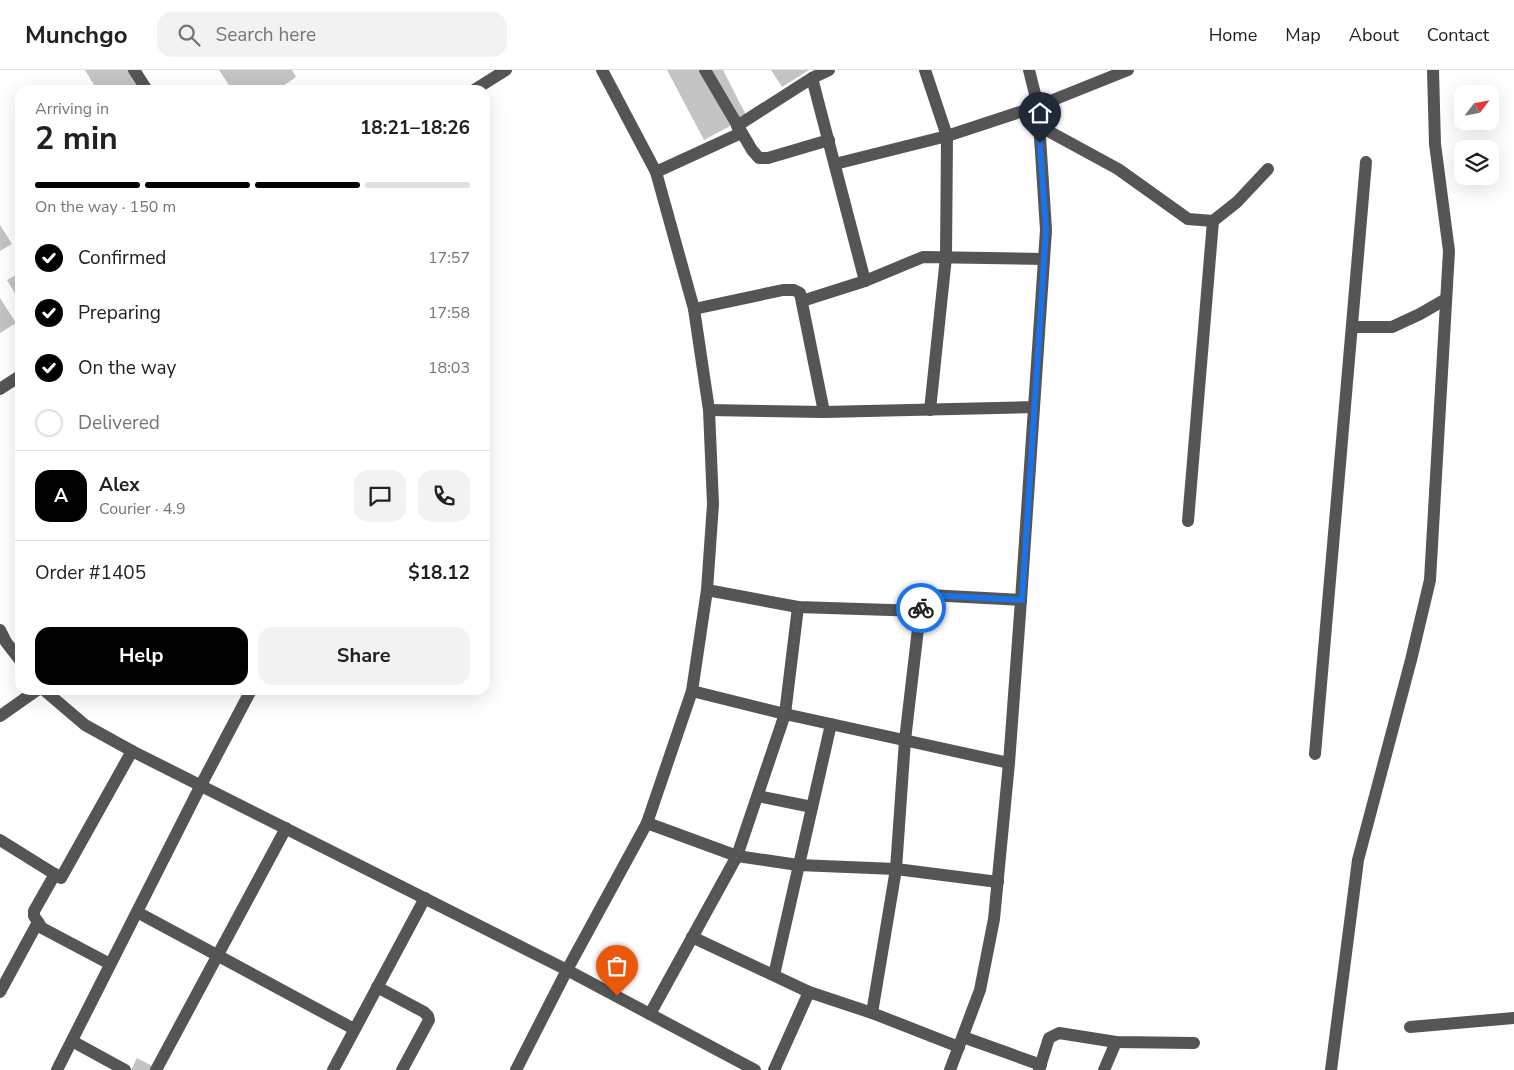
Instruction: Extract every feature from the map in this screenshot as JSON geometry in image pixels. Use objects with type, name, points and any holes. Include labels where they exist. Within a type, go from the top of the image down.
[{"type":"street","points":[[134,70],[144,85]]},
{"type":"street","points":[[482,85],[506,70]]},
{"type":"street","points":[[516,1070],[567,970],[647,823],[692,691],[707,590],[713,504],[709,410],[694,310],[656,172],[602,70]]},
{"type":"street","points":[[705,70],[739,129],[759,158],[768,158],[829,140]]},
{"type":"street","points":[[656,172],[739,129],[812,78],[829,70]]},
{"type":"street","points":[[925,70],[947,136],[946,257],[930,410]]},
{"type":"street","points":[[950,1070],[980,990],[994,919],[1022,600],[1046,230],[1038,106],[1029,70]]},
{"type":"street","points":[[835,164],[947,136],[1038,106],[1128,70]]},
{"type":"street","points":[[1331,1070],[1358,860],[1411,660],[1430,580],[1449,251],[1435,144],[1433,70]]},
{"type":"street","points":[[812,78],[865,280]]},
{"type":"street","points":[[1039,126],[1118,169],[1188,219],[1213,221],[1237,202],[1268,169]]},
{"type":"street","points":[[1315,754],[1366,162]]},
{"type":"street","points":[[1188,522],[1213,221]]},
{"type":"street","points":[[802,301],[865,280],[923,257],[1044,259]]},
{"type":"street","points":[[694,310],[784,290],[794,290],[800,293],[824,412]]},
{"type":"street","points":[[1352,327],[1392,327],[1446,299]]},
{"type":"street","points":[[0,389],[15,379]]},
{"type":"street","points":[[709,410],[824,412],[1034,407]]},
{"type":"street","points":[[707,590],[798,607],[921,611]]},
{"type":"street","points":[[872,1013],[896,869],[905,740],[921,603],[929,595],[1022,600]]},
{"type":"street","points":[[650,1014],[737,856],[784,714],[798,607]]},
{"type":"street","points":[[0,630],[15,654]]},
{"type":"street","points":[[692,691],[784,714],[1009,763]]},
{"type":"street","points":[[0,716],[30,695]]},
{"type":"street","points":[[50,695],[85,725],[132,751],[567,970],[755,1070]]},
{"type":"street","points":[[57,1070],[200,785],[248,695]]},
{"type":"street","points":[[774,975],[831,724]]},
{"type":"street","points":[[0,840],[61,878],[132,751]]},
{"type":"street","points":[[758,796],[812,807]]},
{"type":"street","points":[[647,823],[737,856],[798,865],[896,869],[998,882]]},
{"type":"street","points":[[156,1070],[286,828]]},
{"type":"street","points":[[55,874],[34,911],[34,916],[42,928],[110,964]]},
{"type":"street","points":[[333,1070],[425,898]]},
{"type":"street","points":[[137,912],[354,1029]]},
{"type":"street","points":[[0,992],[38,922]]},
{"type":"street","points":[[692,937],[809,992],[1040,1068],[1049,1038],[1059,1032],[1116,1042],[1194,1043]]},
{"type":"street","points":[[377,987],[428,1016],[429,1020],[402,1070]]},
{"type":"street","points":[[774,1070],[809,992]]},
{"type":"street","points":[[1410,1026],[1514,1018]]},
{"type":"street","points":[[72,1041],[125,1070]]},
{"type":"street","points":[[1104,1070],[1116,1042]]},
{"type":"building","points":[[85,70],[128,70],[138,85],[94,85]]},
{"type":"building","points":[[219,70],[292,70],[296,77],[284,85],[229,85]]},
{"type":"building","points":[[667,70],[723,70],[747,117],[704,140]]},
{"type":"building","points":[[771,70],[809,70],[782,87]]},
{"type":"building","points":[[0,225],[12,244],[0,251]]},
{"type":"building","points":[[15,276],[15,294],[7,280]]},
{"type":"building","points":[[0,298],[15,324],[0,333]]},
{"type":"building","points":[[137,1058],[160,1070],[131,1070]]},
{"type":"way so far","points":[[617,996],[650,1014],[737,856],[784,714],[798,607],[921,611],[921,608]]},
{"type":"route","points":[[921,608],[924,598],[929,595],[1022,600],[1046,230],[1040,143]]}]
